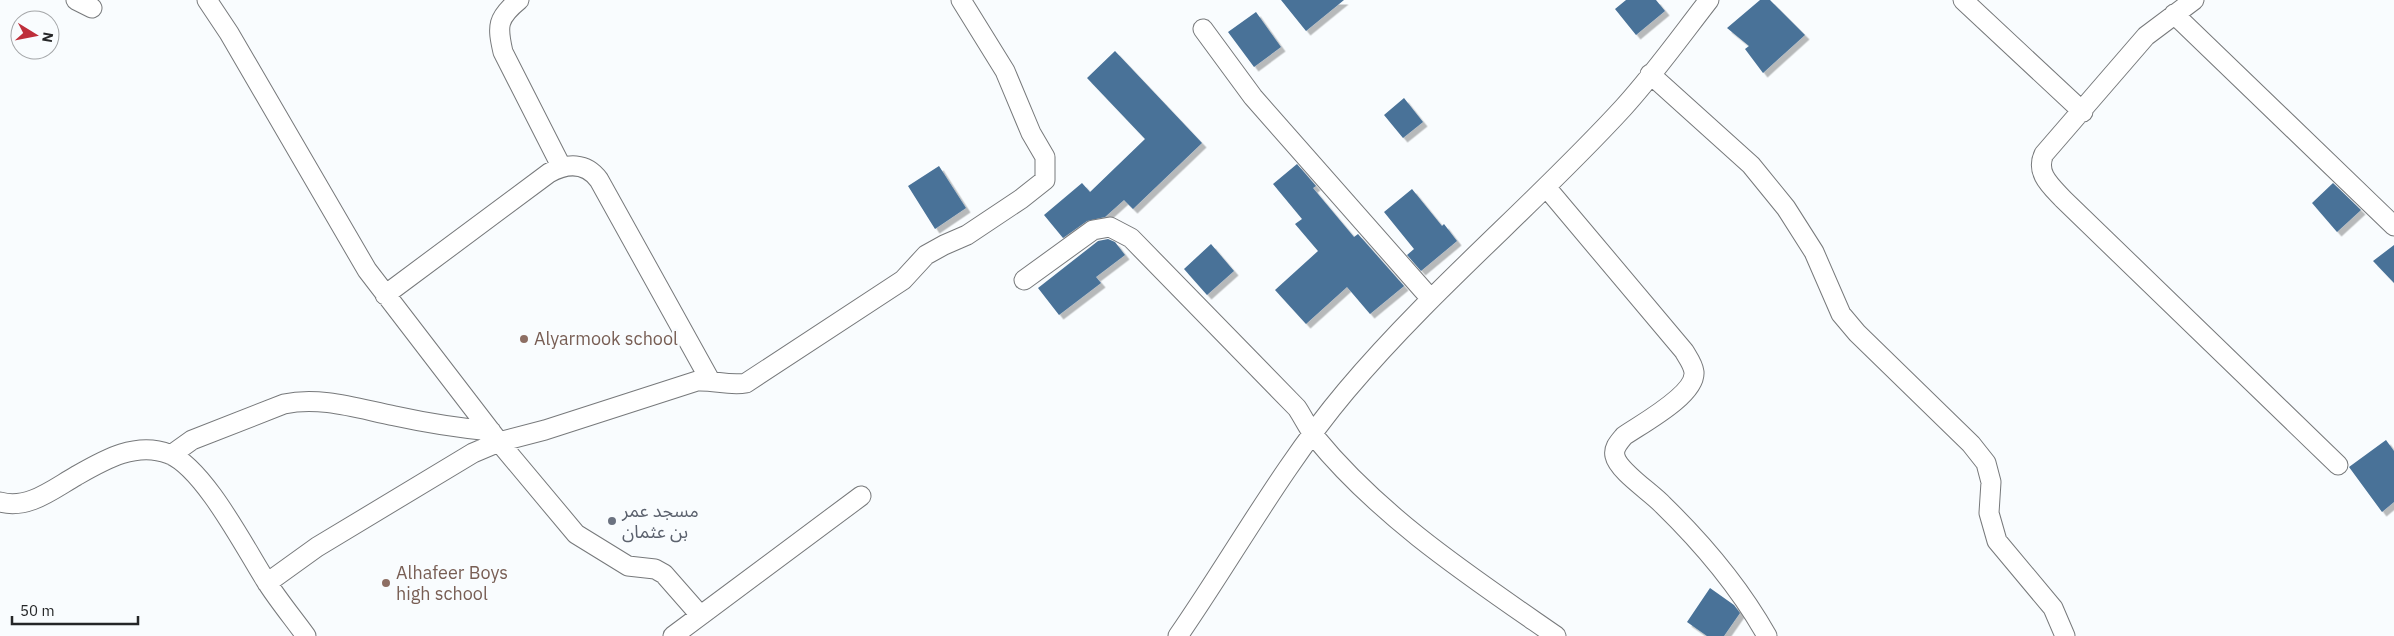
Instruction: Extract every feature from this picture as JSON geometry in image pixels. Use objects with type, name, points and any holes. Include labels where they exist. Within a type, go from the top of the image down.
[{"type":"street","points":[[207,0],[234,41],[367,270],[495,436],[576,534],[628,566],[655,569],[664,574],[700,615]]},
{"type":"street","points":[[518,0],[505,11],[500,22],[499,34],[503,52],[561,166]]},
{"type":"street","points":[[171,455],[192,440],[296,401],[323,402],[495,436],[545,430],[697,381],[710,380],[730,384],[746,383],[903,280],[926,255],[967,235],[1021,200],[1045,180],[1045,157],[1030,133],[1005,71],[961,0]]},
{"type":"street","points":[[1178,636],[1286,472],[1345,392],[1431,299],[1546,187],[1624,107],[1709,0]]},
{"type":"street","points":[[1963,0],[2082,112]]},
{"type":"street","points":[[2194,0],[2146,36],[2044,154],[2041,167],[2046,179],[2063,200],[2232,366],[2338,465]]},
{"type":"street","points":[[2174,14],[2394,226]]},
{"type":"street","points":[[1203,29],[1253,97],[1431,299]]},
{"type":"street","points":[[1650,74],[1751,165],[1786,208],[1814,252],[1841,314],[1857,333],[1971,444],[1986,463],[1991,482],[1988,513],[1997,541],[2053,608],[2065,636]]},
{"type":"street","points":[[386,295],[548,173],[561,166],[586,168],[594,173],[599,180],[710,380]]},
{"type":"street","points":[[1546,187],[1684,351],[1692,363],[1694,374],[1690,387],[1680,397],[1624,436],[1617,445],[1615,456],[1620,466],[1690,532],[1746,600],[1767,636]]},
{"type":"street","points":[[1024,280],[1094,230],[1110,227],[1131,238],[1297,408],[1313,435],[1349,476],[1406,526],[1498,596],[1556,636]]},
{"type":"street","points":[[267,583],[317,547],[473,453],[495,436]]},
{"type":"street","points":[[0,502],[11,505],[29,503],[112,456],[131,451],[150,451],[171,455],[209,490],[267,583],[306,636]]},
{"type":"street","points":[[673,636],[861,496]]},
{"type":"building","points":[[1281,0],[1344,0],[1306,31]]},
{"type":"building","points":[[1626,0],[1656,0],[1665,11],[1636,35],[1615,9]]},
{"type":"building","points":[[1760,0],[1770,0],[1805,35],[1763,73],[1745,49],[1749,46],[1727,28]]},
{"type":"building","points":[[1256,12],[1281,47],[1254,67],[1228,32]]},
{"type":"building","points":[[1115,51],[1202,143],[1133,209],[1124,200],[1105,217],[1087,221],[1063,238],[1044,215],[1082,183],[1090,192],[1145,139],[1087,78]]},
{"type":"building","points":[[1404,98],[1423,122],[1403,138],[1384,115]]},
{"type":"building","points":[[1297,164],[1316,186],[1313,188],[1354,237],[1358,234],[1404,286],[1370,314],[1347,287],[1306,324],[1275,290],[1318,251],[1295,224],[1302,219],[1273,184]]},
{"type":"building","points":[[939,166],[966,208],[935,229],[908,186]]},
{"type":"building","points":[[2333,183],[2361,210],[2337,232],[2312,203]]},
{"type":"building","points":[[1412,189],[1442,226],[1444,224],[1457,241],[1421,271],[1407,255],[1414,249],[1384,212]]},
{"type":"building","points":[[1108,239],[1115,242],[1125,255],[1096,277],[1101,283],[1059,315],[1038,288],[1098,241]]},
{"type":"building","points":[[1211,244],[1234,271],[1207,295],[1184,269]]},
{"type":"building","points":[[2394,245],[2394,283],[2373,261]]},
{"type":"building","points":[[2386,440],[2394,451],[2394,502],[2382,512],[2349,467]]},
{"type":"building","points":[[1710,588],[1734,605],[1740,613],[1724,636],[1707,636],[1687,622]]},
{"type":"place","name":"Alyarmook school","points":[[524,339]]},
{"type":"place","name":"مسجد عمر بن عثمان","points":[[612,521]]},
{"type":"place","name":"Alhafeer Boys high school","points":[[386,583]]}]
